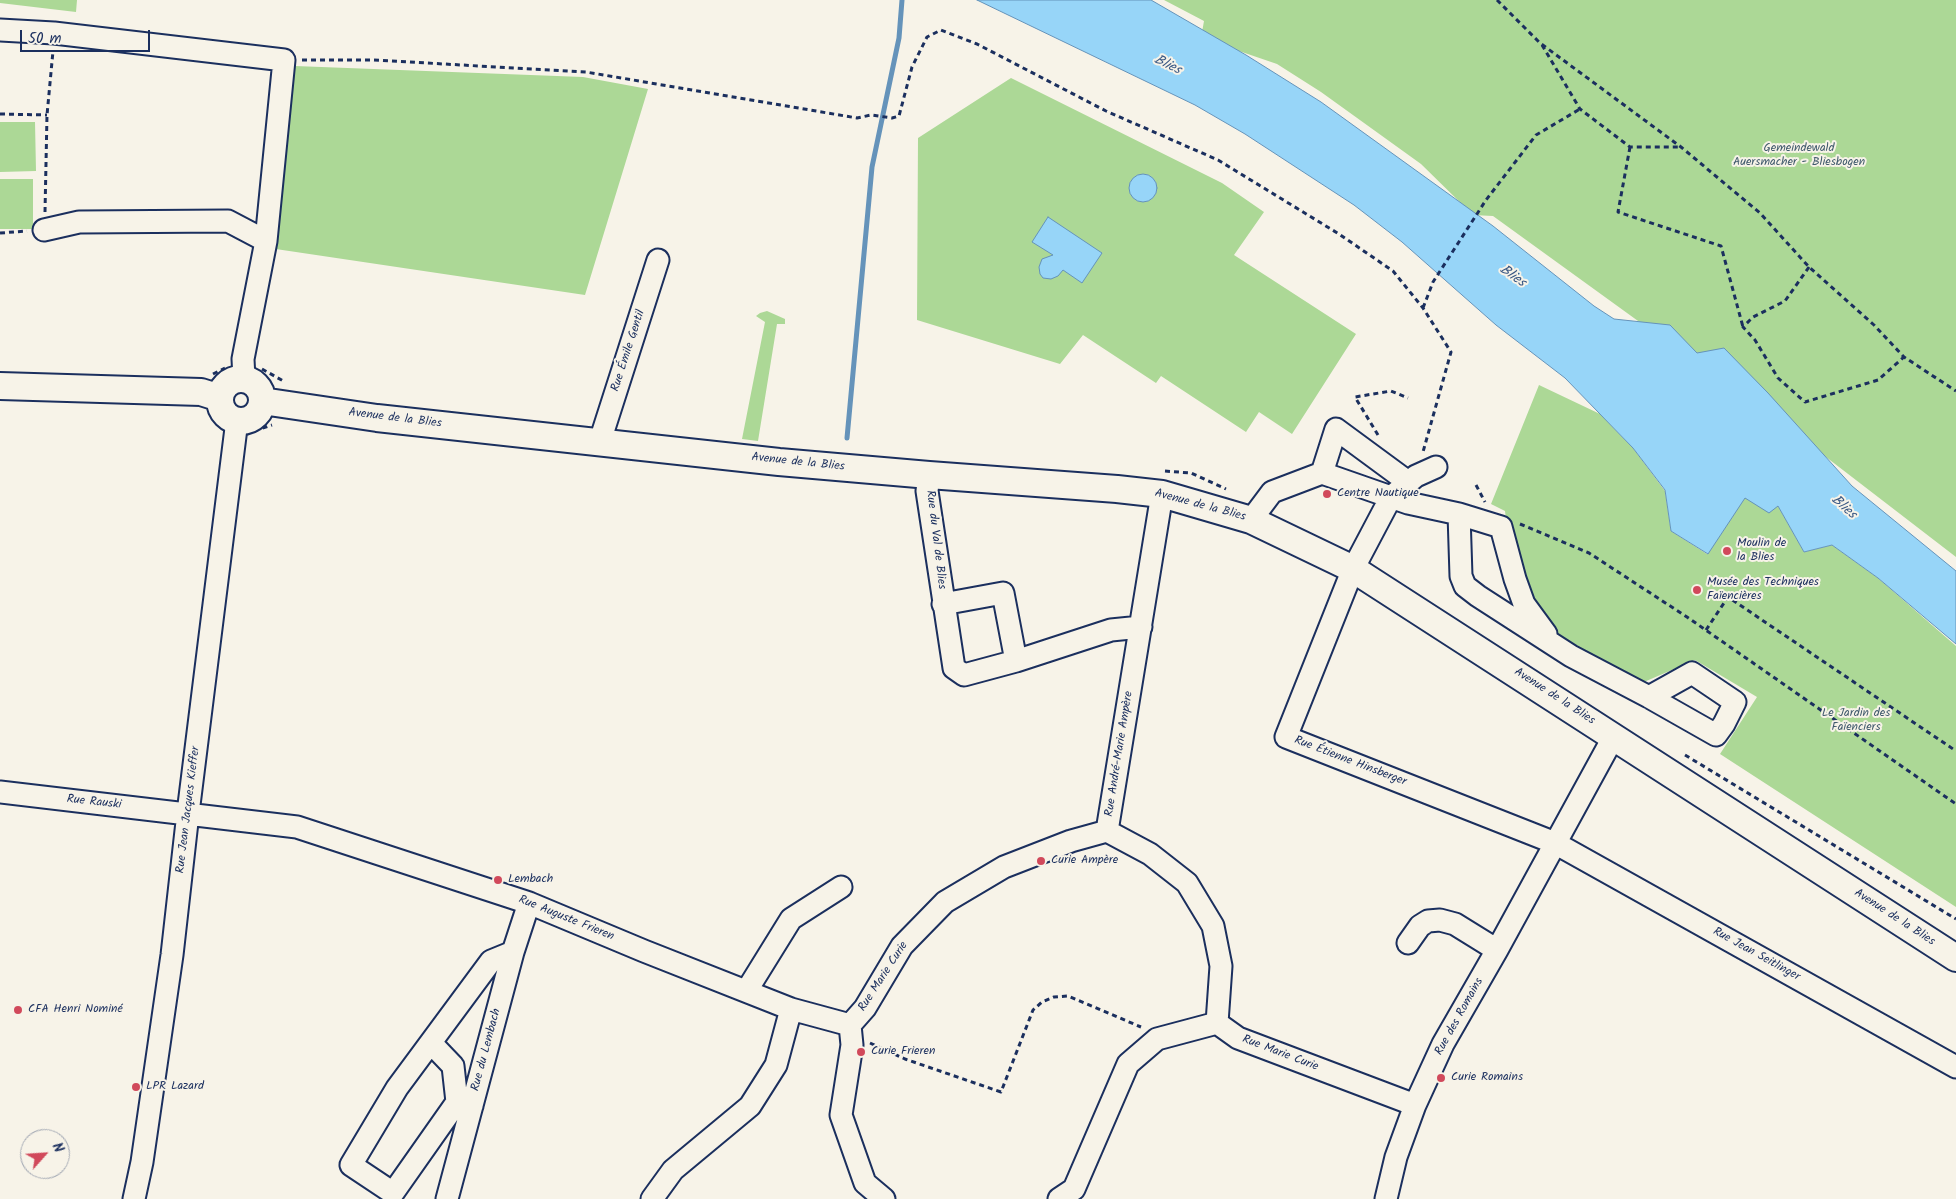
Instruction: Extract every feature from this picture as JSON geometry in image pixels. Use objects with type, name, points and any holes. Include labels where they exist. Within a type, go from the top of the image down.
[{"type":"main road","points":[[244,379],[255,384],[262,395],[261,408],[251,418],[237,420],[226,415],[220,398],[222,391],[231,382],[244,379]]},
{"type":"main road","points":[[0,386],[201,392],[220,398]]},
{"type":"main road","name":"Avenue de la Blies","points":[[262,401],[377,418],[779,462],[1162,494],[1251,520],[1353,569],[1956,958]]},
{"type":"street","points":[[0,30],[54,33],[284,60],[266,241],[242,359],[244,379]]},
{"type":"street","points":[[44,230],[79,222],[228,221],[266,241]]},
{"type":"street","name":"Rue Émile Gentil","points":[[600,441],[658,260]]},
{"type":"street","name":"Rue Jean Jacques Kieffer","points":[[134,1199],[142,1162],[172,955],[237,420]]},
{"type":"street","points":[[1322,473],[1336,429],[1412,479]]},
{"type":"street","points":[[1353,569],[1391,497],[1412,479],[1436,467]]},
{"type":"street","points":[[1251,520],[1272,492],[1322,473],[1391,497],[1502,527],[1515,580],[1524,604],[1552,643]]},
{"type":"street","name":"Rue du Val de Blies","points":[[929,475],[927,491],[954,668],[964,675],[1016,661],[1111,630],[1141,627]]},
{"type":"street","name":"Rue André-Marie Ampère","points":[[1162,494],[1107,831],[1150,854],[1187,883],[1213,926],[1221,966],[1217,1023]]},
{"type":"street","points":[[1459,514],[1461,576],[1465,586],[1571,656],[1649,697]]},
{"type":"street","name":"Rue Étienne Hinsberger","points":[[1353,569],[1286,737],[1555,843]]},
{"type":"street","name":"Rue du Val de Blies","points":[[943,604],[1003,593],[1016,661]]},
{"type":"street","name":"Rue des Romains","points":[[1386,1199],[1396,1157],[1416,1105],[1443,1044],[1497,950],[1614,736]]},
{"type":"street","name":"Rue Rauski","points":[[0,792],[188,813]]},
{"type":"street","name":"Rue Auguste Frieren","points":[[188,813],[297,827],[530,902],[644,951],[792,1009],[851,1029]]},
{"type":"street","name":"Rue Marie Curie","points":[[851,1029],[866,1008],[902,946],[945,902],[1004,867],[1072,841],[1107,831]]},
{"type":"street","name":"Rue Jean Seitlinger","points":[[1555,843],[1956,1068]]},
{"type":"street","points":[[746,990],[791,919],[841,888]]},
{"type":"street","name":"Rue du Lembach","points":[[447,1199],[464,1104],[530,902]]},
{"type":"street","points":[[1408,943],[1420,926],[1428,920],[1440,920],[1455,924],[1497,950]]},
{"type":"street","points":[[431,1043],[454,1066],[464,1104],[390,1196],[350,1165],[397,1088],[491,961],[513,952]]},
{"type":"street","points":[[652,1199],[673,1170],[750,1106],[776,1065],[792,1009]]},
{"type":"street","points":[[1072,1196],[1128,1064],[1157,1039],[1217,1023]]},
{"type":"street","name":"Rue Marie Curie","points":[[1217,1023],[1238,1038],[1416,1105]]},
{"type":"street","points":[[851,1029],[852,1045],[841,1115],[865,1183],[884,1199]]},
{"type":"path","points":[[1497,0],[1540,43],[1681,147],[1760,213],[1809,267],[1874,324],[1904,357],[1956,390]]},
{"type":"path","points":[[284,60],[373,60],[586,72],[857,118],[871,115],[892,118],[899,116],[912,66],[927,37],[941,30],[977,44],[1106,111],[1218,160],[1339,234],[1394,271],[1423,308],[1451,352],[1412,479]]},
{"type":"path","points":[[0,233],[44,230],[47,115],[54,33]]},
{"type":"path","points":[[1540,43],[1580,109],[1630,147],[1681,147]]},
{"type":"path","points":[[1423,308],[1433,282],[1486,200],[1536,135],[1580,109]]},
{"type":"path","points":[[0,114],[47,115]]},
{"type":"path","points":[[1630,147],[1618,212],[1722,246],[1743,327],[1755,340],[1778,378],[1805,402],[1878,380],[1904,357]]},
{"type":"path","points":[[1743,327],[1753,317],[1785,301],[1809,267]]},
{"type":"path","points":[[1382,440],[1355,397],[1391,391],[1408,398]]},
{"type":"path","points":[[1527,527],[1589,553],[1706,630],[1956,804]]},
{"type":"path","points":[[1706,630],[1728,597],[1956,751]]},
{"type":"path","points":[[1679,752],[1956,919]]},
{"type":"path","points":[[851,1029],[905,1059],[1001,1092],[1033,1010],[1042,1002],[1054,997],[1068,996],[1165,1037]]},
{"type":"green space","points":[[0,0],[77,0],[76,12],[0,3]]},
{"type":"green space","name":"Gemeindewald Auersmacher - Bliesbogen","points":[[1164,0],[1956,0],[1956,557],[1826,457],[1493,216],[1473,215],[1421,164],[1321,92],[1277,64],[1201,38],[1204,21]]},
{"type":"green space","points":[[295,66],[583,77],[648,89],[585,295],[269,248]]},
{"type":"green space","points":[[1011,78],[1222,183],[1264,212],[1234,255],[1356,334],[1292,434],[1259,412],[1246,432],[1161,376],[1156,383],[1083,335],[1060,364],[917,320],[918,138]]},
{"type":"green space","points":[[0,122],[35,122],[36,171],[0,172]]},
{"type":"green space","points":[[0,179],[33,179],[33,229],[0,229]]},
{"type":"green space","points":[[767,311],[785,319],[785,324],[777,324],[758,441],[742,439],[765,322],[756,316]]},
{"type":"green space","name":"Le Jardin des Faïenciers","points":[[1539,385],[1600,414],[1633,448],[1665,491],[1671,531],[1707,554],[1745,497],[1778,506],[1804,552],[1832,545],[1878,578],[1956,646],[1956,907],[1720,754],[1757,697],[1695,660],[1637,685],[1556,639],[1527,601],[1508,536],[1505,511],[1491,504]]},
{"type":"water","name":"Blies","points":[[977,0],[1151,0],[1246,55],[1321,102],[1493,226],[1594,306],[1614,319],[1670,325],[1697,353],[1724,348],[1768,393],[1852,486],[1956,571],[1956,644],[1878,578],[1832,545],[1804,552],[1778,506],[1769,513],[1745,498],[1708,554],[1671,531],[1665,490],[1633,448],[1565,378],[1496,325],[1402,242],[1354,205],[1245,134],[1195,105]]},
{"type":"water","points":[[1143,174],[1153,178],[1157,188],[1153,198],[1143,202],[1133,198],[1129,188],[1133,178]]},
{"type":"water","points":[[1048,217],[1102,253],[1082,283],[1063,270],[1058,276],[1051,279],[1043,278],[1040,274],[1039,267],[1042,259],[1053,255],[1032,242]]},
{"type":"waterway","points":[[847,438],[872,167],[899,38],[902,0]]},
{"type":"place","name":"Centre Nautique","points":[[1327,494]]},
{"type":"place","name":"Moulin de la Blies","points":[[1727,551]]},
{"type":"place","name":"Musée des Techniques Faïencières","points":[[1697,590]]},
{"type":"place","name":"Curie Ampère","points":[[1041,861]]},
{"type":"place","name":"Lembach","points":[[498,880]]},
{"type":"place","name":"CFA Henri Nominé","points":[[18,1010]]},
{"type":"place","name":"Curie Frieren","points":[[861,1052]]},
{"type":"place","name":"Curie Romains","points":[[1441,1078]]},
{"type":"place","name":"LPR Lazard","points":[[136,1087]]}]
